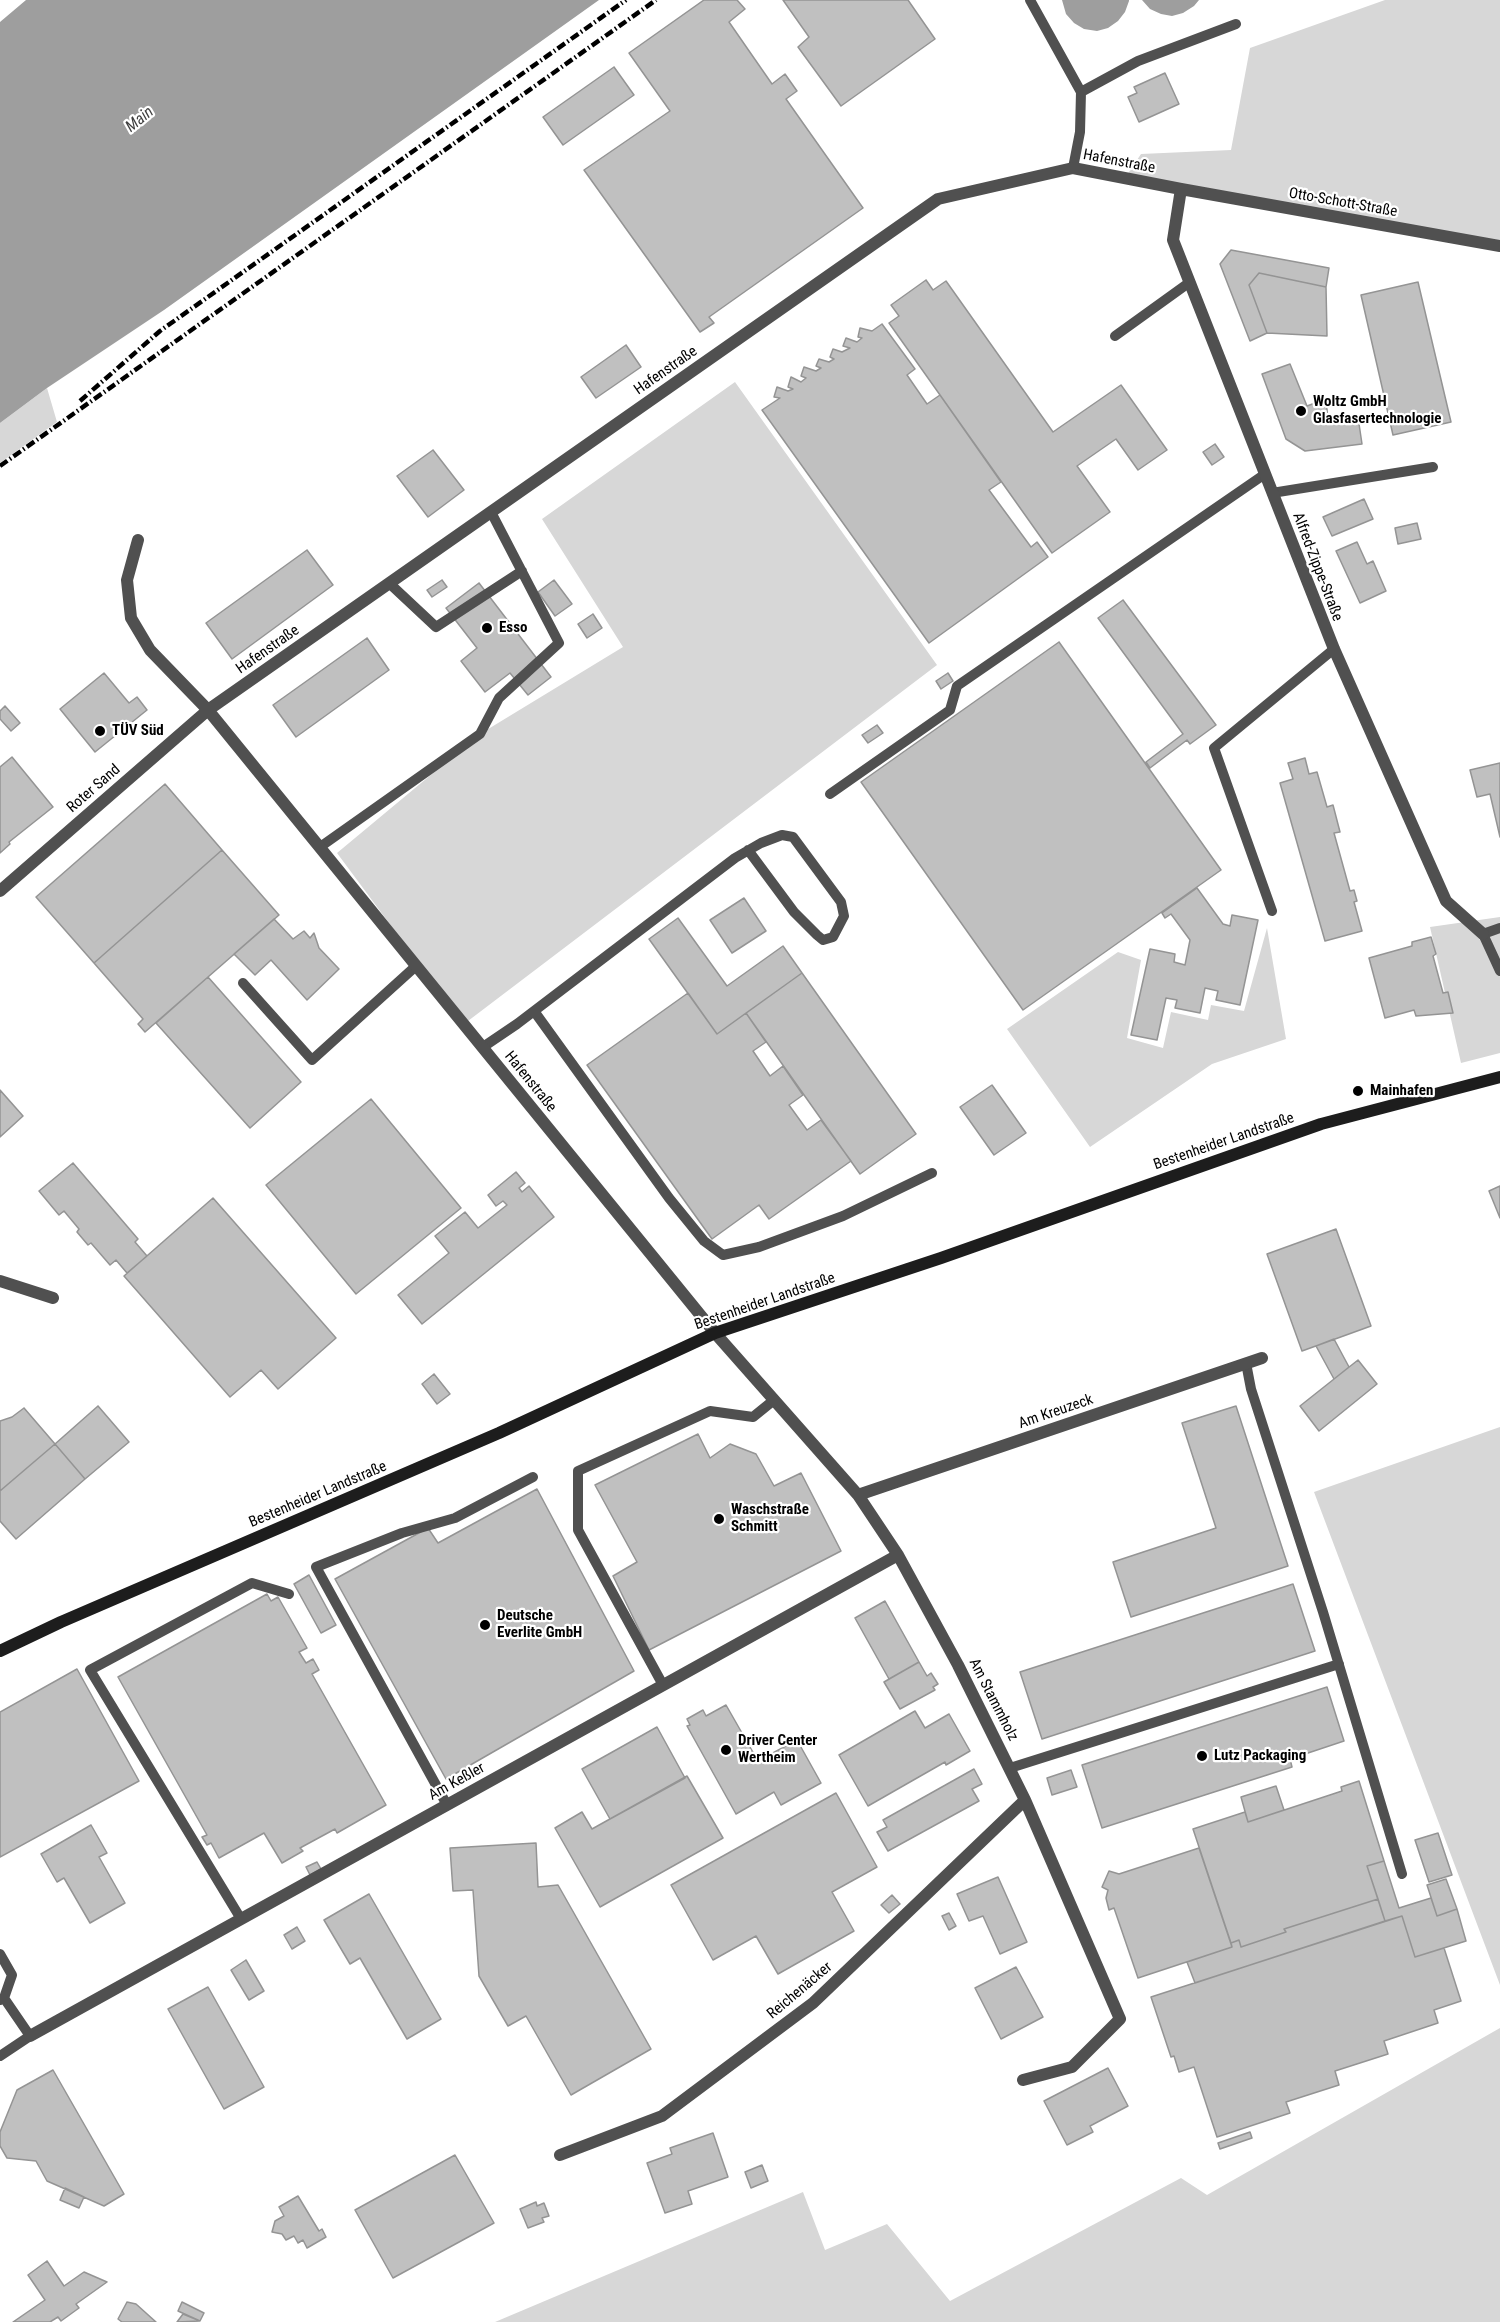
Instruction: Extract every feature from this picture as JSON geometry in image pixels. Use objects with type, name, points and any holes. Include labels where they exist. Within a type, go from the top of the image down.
[{"type":"main road","name":"Bestenheider Landstraße","points":[[0,1651],[72,1617],[499,1433],[715,1333],[940,1258],[1321,1124],[1500,1077]]},
{"type":"street","name":"Hafenstraße","points":[[208,710],[938,199],[1072,168],[1181,189]]},
{"type":"street","name":"Otto-Schott-Straße","points":[[1181,189],[1500,246]]},
{"type":"street","name":"Alfred-Zippe-Straße","points":[[1181,189],[1173,240],[1334,649],[1446,901],[1483,934]]},
{"type":"street","name":"Hafenstraße","points":[[138,540],[127,580],[131,618],[150,650],[208,710],[715,1333]]},
{"type":"street","name":"Roter Sand","points":[[0,891],[208,710]]},
{"type":"street","points":[[0,1281],[53,1298]]},
{"type":"street","name":"Am Stammholz","points":[[715,1333],[858,1495],[898,1555],[958,1665],[1010,1768],[1120,2019],[1072,2067],[1023,2080]]},
{"type":"street","name":"Am Kreuzeck","points":[[858,1495],[1262,1358]]},
{"type":"street","name":"Am Keßler","points":[[30,2036],[898,1555]]},
{"type":"street","name":"Reichenäcker","points":[[560,2155],[662,2116],[813,2004],[1025,1800]]},
{"type":"lane","points":[[1030,0],[1081,92],[1080,132],[1072,168]]},
{"type":"lane","points":[[1081,92],[1138,62],[1236,24]]},
{"type":"lane","points":[[1115,336],[1190,282]]},
{"type":"lane","points":[[1272,493],[1433,467]]},
{"type":"lane","points":[[830,794],[950,710],[957,686],[1265,474]]},
{"type":"lane","points":[[320,847],[480,734],[499,698],[559,643],[491,512]]},
{"type":"lane","points":[[389,584],[436,627],[522,572]]},
{"type":"lane","points":[[1272,911],[1214,747],[1334,649]]},
{"type":"lane","points":[[483,1047],[534,1011],[735,858],[748,850],[782,835],[793,837],[841,902],[844,916],[833,937],[823,940],[794,912],[748,850]]},
{"type":"lane","points":[[1500,928],[1483,934],[1500,971]]},
{"type":"lane","points":[[243,983],[312,1060],[416,966]]},
{"type":"lane","points":[[534,1011],[669,1198],[704,1241],[723,1255],[759,1247],[843,1216],[932,1173]]},
{"type":"lane","points":[[1246,1364],[1251,1389],[1339,1664],[1402,1874]]},
{"type":"lane","points":[[663,1685],[578,1530],[578,1471],[710,1411],[753,1418],[774,1400]]},
{"type":"lane","points":[[447,1805],[316,1567],[402,1533],[455,1518],[533,1477]]},
{"type":"lane","points":[[242,1919],[90,1670],[252,1583],[289,1594]]},
{"type":"lane","points":[[1010,1768],[1339,1664]]},
{"type":"lane","points":[[0,1954],[12,1975],[2,1999],[30,2036],[0,2056]]},
{"type":"shaded area","points":[[1385,0],[1500,0],[1500,246],[1125,178],[1141,154],[1231,150],[1250,48]]},
{"type":"shaded area","points":[[735,382],[937,665],[464,1024],[337,853],[480,734],[623,647],[542,519]]},
{"type":"shaded area","points":[[47,388],[57,422],[0,463],[0,423]]},
{"type":"shaded area","points":[[1500,917],[1500,1053],[1461,1063],[1430,927]]},
{"type":"shaded area","points":[[1267,928],[1286,1039],[1212,1064],[1090,1147],[1007,1029],[1118,952],[1141,960],[1127,1038],[1163,1048],[1171,1012],[1208,1020],[1211,1005],[1244,1011]]},
{"type":"shaded area","points":[[1500,1427],[1500,1985],[1314,1492]]},
{"type":"shaded area","points":[[1500,2028],[1500,2322],[495,2322],[803,2192],[825,2250],[887,2224],[950,2301],[1181,2178],[1207,2195]]},
{"type":"water","name":"Main","points":[[26,0],[599,0],[164,310],[47,388],[0,423],[0,22]]},
{"type":"water","points":[[1062,0],[1129,1],[1118,21],[1108,28],[1097,31],[1084,29],[1074,23],[1066,14]]},
{"type":"water","points":[[1142,0],[1199,0],[1183,13],[1172,16],[1150,9]]},
{"type":"building","points":[[704,0],[737,0],[745,9],[729,22],[772,84],[785,74],[797,91],[786,99],[863,208],[709,317],[714,323],[700,332],[584,170],[670,111],[629,53]]},
{"type":"building","points":[[783,0],[908,0],[935,39],[841,106],[798,47],[809,37]]},
{"type":"building","points":[[614,67],[634,95],[563,145],[543,117]]},
{"type":"building","points":[[1165,73],[1179,104],[1139,122],[1128,97],[1137,93],[1134,87]]},
{"type":"building","points":[[1231,250],[1329,268],[1326,287],[1259,273],[1249,285],[1267,333],[1250,341],[1220,264]]},
{"type":"building","points":[[1259,273],[1326,287],[1327,336],[1267,333],[1249,285]]},
{"type":"building","points":[[926,280],[933,290],[946,281],[1053,432],[1121,385],[1167,450],[1138,470],[1116,439],[1077,466],[1110,512],[1052,553],[889,323],[899,316],[891,305]]},
{"type":"building","points":[[1418,282],[1451,422],[1393,435],[1361,295]]},
{"type":"building","points":[[882,324],[915,369],[907,375],[927,404],[940,395],[1001,482],[989,490],[1031,547],[1037,542],[1048,557],[929,643],[762,410],[780,398],[774,397],[777,387],[788,391],[793,389],[788,387],[791,377],[801,382],[806,378],[801,376],[804,367],[816,371],[821,368],[816,366],[819,359],[829,362],[834,359],[830,357],[833,349],[842,352],[850,348],[843,346],[846,338],[857,342],[862,338],[858,337],[860,328],[872,331]]},
{"type":"building","points":[[626,345],[641,367],[596,398],[581,377]]},
{"type":"building","name":"Woltz GmbH Glasfasertechnologie","points":[[1290,364],[1307,406],[1326,399],[1328,420],[1358,417],[1362,444],[1305,451],[1286,439],[1262,374]]},
{"type":"building","points":[[1215,444],[1224,457],[1212,465],[1203,452]]},
{"type":"building","points":[[433,450],[464,490],[428,517],[397,476]]},
{"type":"building","points":[[1364,499],[1373,519],[1332,536],[1323,517]]},
{"type":"building","points":[[1417,523],[1421,539],[1398,544],[1395,528]]},
{"type":"building","points":[[1357,542],[1367,564],[1373,561],[1386,591],[1360,603],[1336,551]]},
{"type":"building","points":[[307,550],[333,585],[232,659],[206,623]]},
{"type":"building","points":[[442,580],[447,587],[432,597],[427,590]]},
{"type":"building","points":[[554,580],[572,604],[555,616],[538,592]]},
{"type":"building","name":"Esso","points":[[479,583],[551,677],[528,695],[510,673],[485,692],[461,661],[477,648],[446,608]]},
{"type":"building","points":[[1123,600],[1216,725],[1190,744],[1187,740],[1150,768],[1146,762],[1183,734],[1098,618]]},
{"type":"building","points":[[593,614],[602,628],[587,638],[578,624]]},
{"type":"building","points":[[367,638],[389,670],[296,737],[273,705]]},
{"type":"building","points":[[1059,642],[1221,870],[1023,1010],[861,782]]},
{"type":"building","name":"TÜV Süd","points":[[104,673],[129,703],[137,697],[147,710],[95,752],[60,709]]},
{"type":"building","points":[[948,673],[953,681],[941,689],[936,681]]},
{"type":"building","points":[[5,706],[20,723],[11,731],[0,719],[0,711]]},
{"type":"building","points":[[877,725],[883,733],[868,743],[862,735]]},
{"type":"building","points":[[12,757],[53,807],[9,842],[10,844],[0,853],[0,767]]},
{"type":"building","points":[[1305,758],[1309,774],[1317,772],[1327,807],[1333,805],[1340,832],[1334,833],[1350,891],[1354,890],[1357,901],[1354,902],[1362,931],[1325,941],[1280,783],[1293,779],[1288,763]]},
{"type":"building","points":[[1500,763],[1500,837],[1490,794],[1477,797],[1470,770]]},
{"type":"building","points":[[165,784],[222,850],[94,963],[36,897]]},
{"type":"building","points":[[222,850],[279,915],[145,1032],[138,1024],[143,1019],[94,963]]},
{"type":"building","points":[[1197,888],[1223,924],[1230,926],[1232,915],[1258,920],[1240,1005],[1216,1000],[1218,991],[1205,988],[1200,1013],[1175,1008],[1177,1000],[1166,998],[1157,1040],[1131,1035],[1150,949],[1175,954],[1174,962],[1185,965],[1190,940],[1171,914],[1165,918],[1162,913]]},
{"type":"building","points":[[744,898],[766,931],[732,953],[710,920]]},
{"type":"building","points":[[678,918],[727,986],[783,946],[802,973],[717,1034],[649,939]]},
{"type":"building","points":[[274,919],[293,939],[304,931],[310,938],[314,933],[319,948],[339,969],[307,1000],[271,960],[255,975],[234,954]]},
{"type":"building","points":[[1431,937],[1436,954],[1433,956],[1443,993],[1448,992],[1453,1013],[1416,1016],[1414,1010],[1385,1018],[1369,958],[1412,946],[1412,942]]},
{"type":"building","points":[[802,973],[916,1134],[860,1174],[746,1013]]},
{"type":"building","points":[[208,977],[301,1082],[250,1128],[156,1023]]},
{"type":"building","points":[[688,993],[717,1034],[746,1013],[766,1042],[753,1051],[770,1076],[783,1066],[803,1095],[789,1105],[807,1130],[821,1120],[851,1161],[769,1219],[759,1205],[712,1239],[587,1065]]},
{"type":"building","points":[[992,1085],[1026,1133],[994,1155],[960,1107]]},
{"type":"building","points":[[0,1090],[23,1116],[0,1137]]},
{"type":"building","points":[[371,1099],[461,1208],[356,1294],[266,1185]]},
{"type":"building","points":[[73,1163],[138,1239],[135,1242],[147,1256],[127,1273],[116,1260],[110,1265],[91,1243],[88,1245],[77,1232],[79,1229],[64,1211],[59,1215],[39,1191]]},
{"type":"building","points":[[516,1172],[525,1183],[519,1188],[522,1192],[529,1186],[554,1217],[422,1324],[398,1295],[449,1253],[435,1236],[465,1212],[478,1228],[507,1205],[503,1201],[496,1206],[488,1195]]},
{"type":"building","points":[[1500,1186],[1500,1218],[1489,1191]]},
{"type":"building","points":[[213,1198],[336,1338],[278,1389],[261,1370],[230,1397],[124,1276]]},
{"type":"building","points":[[1336,1229],[1371,1326],[1302,1351],[1267,1254]]},
{"type":"building","points":[[1334,1339],[1349,1367],[1334,1379],[1316,1346]]},
{"type":"building","points":[[1358,1360],[1377,1384],[1319,1431],[1300,1406]]},
{"type":"building","points":[[434,1374],[450,1394],[437,1404],[422,1384]]},
{"type":"building","points":[[98,1406],[129,1442],[85,1479],[55,1444]]},
{"type":"building","points":[[1236,1406],[1288,1566],[1131,1617],[1113,1562],[1216,1528],[1182,1423]]},
{"type":"building","points":[[24,1408],[55,1444],[0,1491],[0,1421],[12,1417]]},
{"type":"building","name":"Waschstraße Schmitt","points":[[698,1434],[710,1458],[730,1444],[756,1454],[774,1486],[801,1473],[841,1551],[649,1650],[613,1576],[637,1562],[595,1485]]},
{"type":"building","points":[[55,1444],[85,1479],[16,1539],[0,1521],[0,1491]]},
{"type":"building","name":"Deutsche Everlite GmbH","points":[[537,1489],[634,1671],[446,1779],[335,1579],[428,1528],[438,1543]]},
{"type":"building","points":[[309,1575],[336,1625],[321,1633],[294,1584]]},
{"type":"building","points":[[1293,1584],[1315,1651],[1042,1739],[1020,1672]]},
{"type":"building","points":[[267,1594],[271,1601],[278,1597],[307,1648],[299,1652],[306,1663],[313,1659],[319,1670],[312,1674],[386,1805],[337,1833],[335,1829],[300,1848],[303,1851],[282,1863],[264,1833],[219,1858],[211,1843],[207,1845],[202,1837],[207,1835],[118,1677]]},
{"type":"building","points":[[885,1601],[919,1662],[889,1679],[855,1618]]},
{"type":"building","points":[[919,1662],[927,1676],[931,1673],[938,1684],[933,1687],[935,1690],[900,1709],[884,1682]]},
{"type":"building","points":[[77,1669],[139,1781],[0,1857],[0,1712]]},
{"type":"building","name":"Lutz Packaging","points":[[1327,1687],[1344,1741],[1290,1759],[1292,1767],[1102,1828],[1082,1765]]},
{"type":"building","name":"Driver Center Wertheim","points":[[726,1705],[758,1761],[797,1740],[821,1783],[781,1805],[774,1792],[736,1814],[687,1726],[690,1725],[687,1719],[703,1710],[706,1716]]},
{"type":"building","points":[[915,1711],[925,1728],[949,1714],[970,1751],[946,1765],[945,1762],[868,1806],[839,1755]]},
{"type":"building","points":[[657,1727],[685,1778],[610,1819],[582,1769]]},
{"type":"building","points":[[974,1769],[982,1784],[972,1789],[979,1801],[888,1851],[877,1832],[887,1827],[883,1820]]},
{"type":"building","points":[[1071,1770],[1077,1787],[1052,1795],[1047,1778]]},
{"type":"building","points":[[687,1776],[723,1838],[600,1907],[555,1828],[582,1812],[592,1829]]},
{"type":"building","points":[[1359,1781],[1384,1861],[1367,1866],[1378,1899],[1284,1929],[1286,1932],[1241,1947],[1239,1940],[1231,1943],[1193,1829],[1245,1812],[1248,1822],[1342,1791],[1341,1787]]},
{"type":"building","points":[[1276,1786],[1284,1810],[1248,1822],[1241,1797]]},
{"type":"building","points":[[836,1793],[877,1867],[832,1892],[854,1931],[778,1974],[756,1936],[713,1960],[671,1885]]},
{"type":"building","points":[[91,1825],[107,1853],[99,1857],[125,1903],[90,1923],[64,1878],[57,1882],[41,1854]]},
{"type":"building","points":[[1438,1833],[1452,1875],[1429,1882],[1415,1840]]},
{"type":"building","points":[[536,1843],[538,1887],[558,1885],[651,2049],[571,2095],[526,2016],[508,2026],[479,1976],[473,1890],[453,1891],[450,1848]]},
{"type":"building","points":[[1199,1848],[1232,1947],[1138,1978],[1114,1908],[1109,1910],[1106,1898],[1108,1890],[1102,1887],[1109,1871],[1119,1874]]},
{"type":"building","points":[[1384,1861],[1399,1908],[1431,1898],[1437,1916],[1457,1909],[1466,1941],[1415,1957],[1402,1916],[1385,1921],[1367,1866]]},
{"type":"building","points":[[317,1862],[321,1869],[310,1875],[306,1867]]},
{"type":"building","points":[[998,1877],[1027,1942],[1000,1954],[983,1916],[969,1921],[957,1894]]},
{"type":"building","points":[[1446,1879],[1457,1909],[1437,1916],[1427,1885]]},
{"type":"building","points":[[369,1894],[441,2019],[407,2039],[360,1958],[350,1964],[324,1920]]},
{"type":"building","points":[[892,1895],[900,1904],[889,1913],[881,1905]]},
{"type":"building","points":[[1378,1899],[1385,1921],[1195,1983],[1187,1962],[1232,1947],[1231,1943],[1239,1940],[1241,1947],[1286,1932],[1284,1929]]},
{"type":"building","points":[[949,1913],[956,1926],[949,1930],[942,1916]]},
{"type":"building","points":[[1402,1916],[1415,1957],[1444,1948],[1461,2001],[1434,2010],[1438,2023],[1384,2041],[1388,2054],[1335,2071],[1339,2085],[1286,2102],[1290,2113],[1217,2137],[1194,2067],[1179,2072],[1174,2056],[1171,2057],[1151,1997]]},
{"type":"building","points":[[297,1927],[305,1941],[292,1949],[284,1935]]},
{"type":"building","points":[[246,1960],[264,1991],[249,2000],[231,1970]]},
{"type":"building","points":[[1016,1967],[1043,2017],[1001,2039],[975,1988]]},
{"type":"building","points":[[208,1987],[264,2087],[224,2109],[168,2009]]},
{"type":"building","points":[[1108,2068],[1128,2106],[1090,2126],[1093,2132],[1067,2145],[1044,2101]]},
{"type":"building","points":[[53,2070],[124,2194],[104,2206],[47,2181],[36,2161],[7,2158],[0,2146],[0,2132],[17,2090]]},
{"type":"building","points":[[1250,2132],[1252,2138],[1220,2149],[1218,2143]]},
{"type":"building","points":[[713,2133],[728,2177],[688,2191],[692,2204],[665,2213],[647,2163],[672,2154],[670,2148]]},
{"type":"building","points":[[455,2155],[494,2223],[393,2278],[355,2210]]},
{"type":"building","points":[[762,2165],[768,2181],[751,2188],[745,2172]]},
{"type":"building","points":[[65,2188],[84,2197],[79,2208],[60,2200]]},
{"type":"building","points":[[298,2196],[319,2231],[322,2229],[326,2237],[307,2248],[303,2240],[298,2243],[294,2236],[286,2240],[282,2234],[272,2232],[275,2221],[284,2216],[279,2207]]},
{"type":"building","points":[[536,2202],[537,2206],[544,2203],[549,2216],[542,2218],[544,2222],[528,2228],[520,2209]]},
{"type":"building","points":[[47,2261],[64,2286],[84,2272],[107,2282],[76,2304],[79,2308],[61,2321],[58,2317],[50,2322],[13,2322],[45,2300],[28,2275]]},
{"type":"building","points":[[127,2302],[136,2304],[156,2322],[122,2322],[118,2319]]},
{"type":"building","points":[[182,2302],[204,2313],[200,2321],[178,2311]]},
{"type":"building","points":[[183,2314],[200,2321],[177,2322]]},
{"type":"railway","points":[[80,401],[160,331],[626,0]]},
{"type":"railway","points":[[0,466],[656,0]]},
{"type":"place","name":"Woltz GmbH Glasfasertechnologie","points":[[1301,411]]},
{"type":"place","name":"Esso","points":[[487,628]]},
{"type":"place","name":"TÜV Süd","points":[[100,731]]},
{"type":"place","name":"Mainhafen","points":[[1358,1091]]},
{"type":"place","name":"Waschstraße Schmitt","points":[[719,1519]]},
{"type":"place","name":"Deutsche Everlite GmbH","points":[[485,1625]]},
{"type":"place","name":"Driver Center Wertheim","points":[[726,1750]]},
{"type":"place","name":"Lutz Packaging","points":[[1202,1756]]}]
